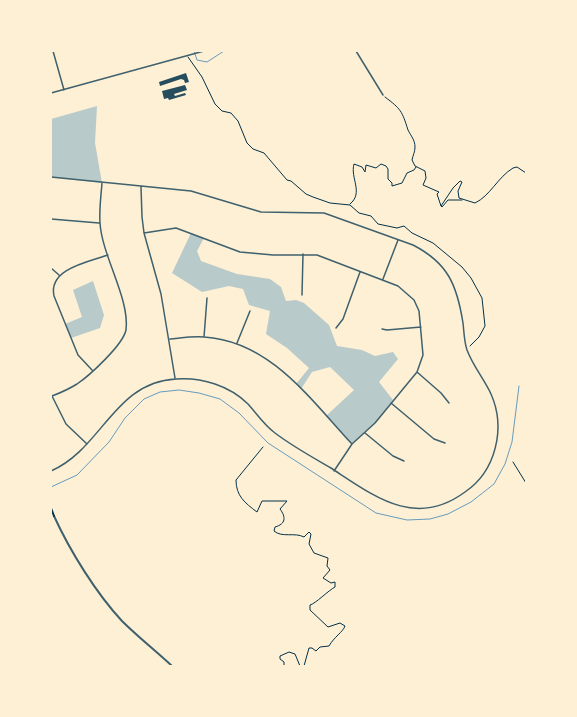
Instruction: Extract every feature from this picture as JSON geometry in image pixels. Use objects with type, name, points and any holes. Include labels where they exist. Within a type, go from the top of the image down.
[{"type":"main road","points":[[51,508],[52,516]]},
{"type":"street","points":[[53,51],[64,90]]},
{"type":"street","points":[[51,93],[204,51]]},
{"type":"street","points":[[356,51],[383,95]]},
{"type":"street","points":[[51,177],[203,194],[261,212],[324,213],[425,251],[440,264],[452,281],[459,300],[467,348],[496,408],[498,429],[495,450],[487,470],[474,485],[454,500],[430,508],[410,508],[385,502],[275,434],[244,400],[230,391],[220,386],[199,380],[175,379],[154,384],[126,399],[87,444],[69,462],[51,471]]},
{"type":"street","points":[[87,444],[66,424],[51,395],[71,388],[118,345],[125,332],[125,319],[122,302],[100,224],[102,183]]},
{"type":"street","points":[[141,188],[144,233],[161,294],[170,339],[175,379]]},
{"type":"street","points":[[51,219],[100,224]]},
{"type":"street","points":[[144,233],[176,228],[240,252],[273,256],[303,254],[326,257],[404,290],[414,300],[419,311],[423,355],[417,372],[375,423],[352,444],[334,471]]},
{"type":"street","points":[[383,280],[398,240]]},
{"type":"street","points":[[302,295],[303,254]]},
{"type":"street","points":[[92,370],[78,355],[54,296],[53,284],[59,275],[108,255]]},
{"type":"street","points":[[51,268],[59,275]]},
{"type":"street","points":[[336,328],[343,319],[360,272]]},
{"type":"street","points":[[204,337],[207,298]]},
{"type":"street","points":[[237,343],[250,311]]},
{"type":"street","points":[[382,329],[387,330],[421,327]]},
{"type":"street","points":[[170,339],[204,337],[237,343],[262,355],[284,371],[352,444]]},
{"type":"street","points":[[417,372],[449,402]]},
{"type":"street","points":[[391,403],[434,439],[445,442]]},
{"type":"street","points":[[365,433],[393,456],[404,461]]},
{"type":"street","points":[[52,516],[77,558],[110,606],[134,632],[172,666]]},
{"type":"path","points":[[188,56],[202,77],[215,104],[222,111],[231,113],[238,120],[247,143],[253,149],[264,152],[287,180],[296,185],[306,194],[330,203],[350,205],[359,212],[371,216],[378,224],[397,228],[404,226],[412,233],[433,243],[468,274],[482,298],[485,314],[483,331],[470,346]]},
{"type":"path","points":[[383,95],[399,108],[405,116],[408,130],[415,142],[412,160],[416,166],[425,172],[426,178],[423,185],[439,192],[436,194],[441,206]]},
{"type":"path","points":[[350,205],[357,196],[353,173],[354,164],[362,167],[366,172],[366,165],[376,168],[381,164],[384,165],[388,169],[388,179],[392,183],[392,186],[402,183],[407,173],[414,170],[416,166]]},
{"type":"path","points":[[441,206],[442,207],[448,200],[462,200],[472,203],[480,201],[485,198],[491,187],[512,168],[517,167],[526,173]]},
{"type":"path","points":[[441,206],[453,188],[460,181],[462,182],[458,191],[459,198],[462,200]]},
{"type":"path","points":[[263,447],[236,480],[239,496],[245,504],[257,512],[262,501],[287,501],[280,509],[284,514],[284,520],[280,525],[275,527],[274,531],[282,534],[296,534],[303,537],[309,532],[311,534],[308,544],[314,553],[328,558],[327,566],[330,570],[323,578],[331,583],[335,582],[335,587],[322,596],[315,604],[310,605],[310,610],[328,627],[340,623],[345,626],[343,630],[332,639],[329,646],[320,648],[316,651],[309,648],[304,666]]},
{"type":"path","points":[[513,462],[526,483]]},
{"type":"path","points":[[284,666],[284,662],[280,659],[280,656],[289,652],[295,654],[300,666]]},
{"type":"shaded area","points":[[97,106],[95,143],[102,183],[51,177],[51,119]]},
{"type":"shaded area","points":[[191,233],[204,238],[197,251],[201,261],[237,274],[270,279],[281,287],[286,301],[296,300],[304,303],[329,325],[337,346],[362,350],[375,356],[393,352],[398,359],[379,382],[393,400],[375,423],[352,444],[326,416],[354,390],[330,367],[312,372],[301,389],[296,384],[309,368],[287,348],[266,334],[270,311],[249,305],[243,289],[229,286],[202,292],[172,273]]},
{"type":"shaded area","points":[[93,281],[104,315],[100,328],[71,338],[65,324],[82,317],[73,290]]},
{"type":"building","points":[[186,73],[189,82],[185,83],[184,80],[181,79],[160,86],[159,82]]},
{"type":"building","points":[[185,85],[187,90],[174,94],[175,96],[185,93],[186,95],[169,100],[168,98],[164,99],[162,91]]},
{"type":"waterway","points":[[194,51],[197,60],[207,62],[224,51]]},
{"type":"waterway","points":[[51,487],[77,475],[109,442],[125,418],[144,399],[160,392],[179,390],[199,393],[220,399],[239,413],[268,443],[376,513],[407,520],[430,519],[448,514],[471,502],[494,484],[505,464],[512,442],[519,386]]}]
